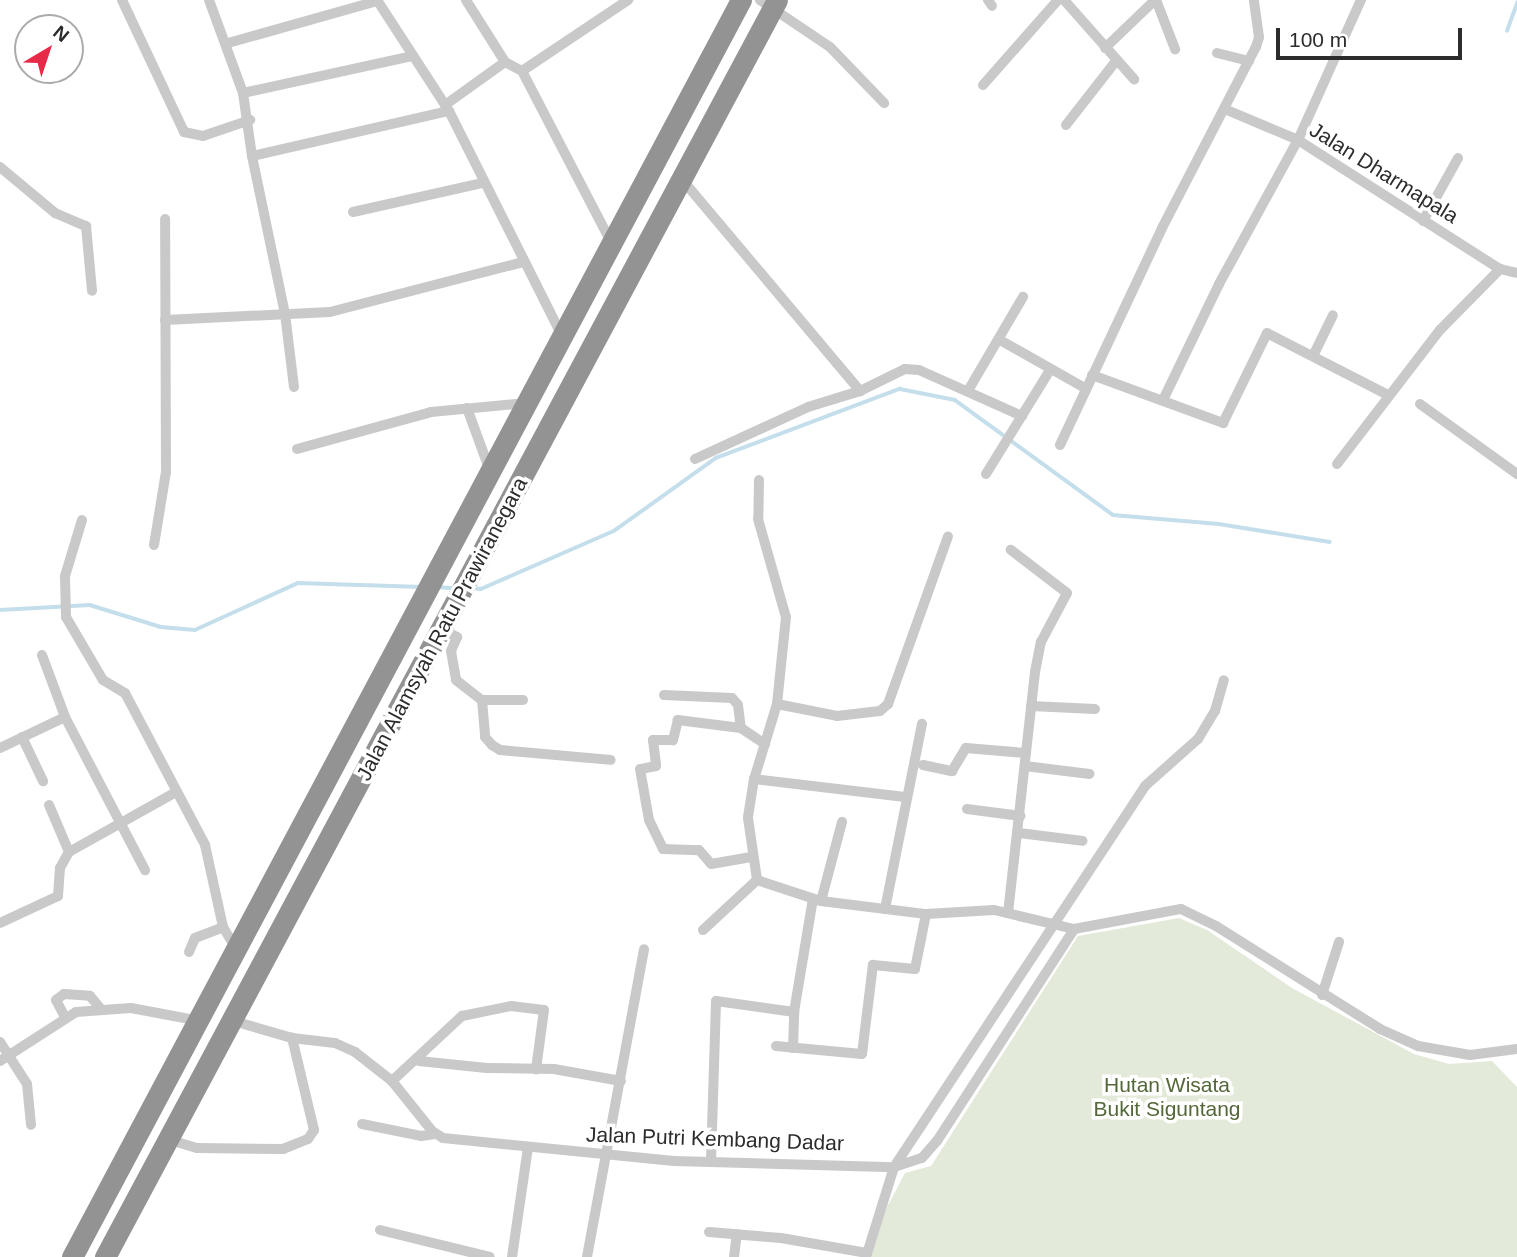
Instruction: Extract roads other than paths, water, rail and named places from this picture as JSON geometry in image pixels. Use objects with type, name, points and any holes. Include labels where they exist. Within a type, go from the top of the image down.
[{"type":"highway","name":"Jalan Alamsyah Ratu Prawiranegara","points":[[72,1257],[200,1021],[436,573],[530,402],[741,0]]},
{"type":"highway","name":"Jalan Alamsyah Ratu Prawiranegara","points":[[105,1257],[230,1020],[471,579],[770,3]]},
{"type":"street","points":[[122,0],[184,132],[203,136],[250,120]]},
{"type":"street","points":[[209,0],[228,43],[250,120],[252,156],[285,314],[293,387]]},
{"type":"street","points":[[467,0],[505,62],[522,71],[611,244]]},
{"type":"street","points":[[522,71],[628,0]]},
{"type":"street","points":[[1105,48],[1155,0],[1175,49]]},
{"type":"street","points":[[1060,445],[1162,228],[1227,110],[1249,61],[1259,37],[1254,0]]},
{"type":"street","points":[[1163,400],[1219,284],[1298,140],[1362,0]]},
{"type":"street","points":[[228,43],[377,1],[447,108],[563,339]]},
{"type":"street","points":[[983,85],[1067,1],[1134,79]]},
{"type":"street","points":[[770,3],[830,47],[884,103]]},
{"type":"street","points":[[1217,53],[1249,61]]},
{"type":"street","points":[[243,93],[412,56]]},
{"type":"street","points":[[1066,125],[1116,61]]},
{"type":"street","points":[[252,156],[447,108],[505,62]]},
{"type":"street","name":"Jalan Dharmapala","points":[[1227,110],[1298,140],[1500,269],[1517,274]]},
{"type":"street","points":[[1423,221],[1458,158]]},
{"type":"street","points":[[0,167],[55,213],[86,226],[92,291]]},
{"type":"street","points":[[680,177],[860,391]]},
{"type":"street","points":[[353,212],[483,183]]},
{"type":"street","points":[[154,545],[166,471],[164,219]]},
{"type":"street","points":[[165,320],[330,312],[523,262]]},
{"type":"street","points":[[1337,464],[1440,330],[1500,269]]},
{"type":"street","points":[[969,390],[1023,297]]},
{"type":"street","points":[[1314,354],[1333,315]]},
{"type":"street","points":[[1092,375],[1224,422],[1265,333],[1314,354],[1388,395]]},
{"type":"street","points":[[1000,340],[1085,388]]},
{"type":"street","points":[[695,458],[808,407],[860,391],[912,369],[969,390],[1021,417]]},
{"type":"street","points":[[986,474],[1006,446],[1050,370]]},
{"type":"street","points":[[297,449],[382,422],[467,408],[530,402]]},
{"type":"street","points":[[1420,404],[1517,474]]},
{"type":"street","points":[[467,408],[491,473]]},
{"type":"street","points":[[757,880],[751,857],[748,818],[754,779],[777,704],[786,617],[758,519],[759,480]]},
{"type":"street","points":[[82,520],[65,576],[66,617],[103,680],[125,693],[205,845],[223,926],[237,950]]},
{"type":"street","points":[[777,704],[837,716],[880,711],[888,704],[948,536]]},
{"type":"street","points":[[1008,913],[1021,816],[1031,706],[1041,642],[1067,593],[1010,550]]},
{"type":"street","points":[[448,621],[457,637],[451,651],[456,680],[482,700],[523,700]]},
{"type":"street","points":[[42,655],[65,717],[145,870]]},
{"type":"street","points":[[709,1232],[867,1255],[894,1167],[1008,989],[1054,926],[1145,786],[1198,740],[1215,711],[1224,680]]},
{"type":"street","points":[[664,695],[732,698],[738,705],[741,729]]},
{"type":"street","points":[[482,700],[485,737],[500,750],[611,760]]},
{"type":"street","points":[[1031,706],[1095,709]]},
{"type":"street","points":[[0,748],[65,717]]},
{"type":"street","points":[[751,857],[711,864],[699,850],[663,849],[649,820],[640,769],[656,766],[653,740],[673,740],[678,720],[741,729],[765,744]]},
{"type":"street","points":[[884,909],[922,724]]},
{"type":"street","points":[[22,737],[43,781]]},
{"type":"street","points":[[923,765],[951,771],[966,748],[1026,753]]},
{"type":"street","points":[[1025,766],[1090,774]]},
{"type":"street","points":[[754,779],[905,797]]},
{"type":"street","points":[[0,923],[58,896],[60,868],[69,852],[176,792]]},
{"type":"street","points":[[48,805],[69,852]]},
{"type":"street","points":[[967,809],[1021,816]]},
{"type":"street","points":[[793,1048],[794,1012],[842,822]]},
{"type":"street","points":[[1019,833],[1083,841]]},
{"type":"street","points":[[757,880],[822,901],[926,914],[1008,913],[1074,929],[1181,909],[1216,926],[1380,1029],[1446,1054],[1517,1049]]},
{"type":"street","points":[[703,930],[757,880]]},
{"type":"street","points":[[776,1046],[862,1054],[873,965],[916,968],[926,914]]},
{"type":"street","points":[[189,952],[195,938],[223,926]]},
{"type":"street","name":"Jalan Putri Kembang Dadar","points":[[362,1124],[421,1136],[435,1134],[471,1144],[607,1156],[894,1167],[922,1158],[937,1141],[1074,929]]},
{"type":"street","points":[[1322,995],[1339,942]]},
{"type":"street","points":[[587,1257],[643,949]]},
{"type":"street","points":[[65,1017],[56,1000],[64,993],[90,996],[102,1009]]},
{"type":"street","points":[[711,1161],[717,1000],[794,1012]]},
{"type":"street","points":[[392,1081],[419,1061],[462,1016],[484,1009],[541,1007],[545,1015],[536,1069]]},
{"type":"street","points":[[4,1058],[65,1017],[102,1009],[131,1008],[200,1021]]},
{"type":"street","points":[[230,1020],[292,1038],[335,1043],[392,1081],[435,1134]]},
{"type":"street","points":[[167,1139],[197,1148],[271,1149],[307,1139],[314,1130],[292,1038]]},
{"type":"street","points":[[0,1042],[4,1058],[27,1084],[31,1125]]},
{"type":"street","points":[[419,1061],[536,1069],[621,1081]]},
{"type":"street","points":[[512,1257],[528,1147]]},
{"type":"street","points":[[380,1230],[490,1257]]},
{"type":"street","points":[[734,1257],[737,1234]]},
{"type":"waterway","points":[[1507,31],[1517,3]]},
{"type":"waterway","points":[[472,588],[481,589],[614,531],[716,458],[900,389],[955,400],[1113,515],[1219,524],[1330,542]]},
{"type":"waterway","points":[[0,610],[90,605],[161,627],[195,630],[298,583],[422,587]]},
{"type":"waterway","points":[[437,587],[453,588]]},
{"type":"park label","name":"Hutan Wisata Bukit Siguntang","points":[[1167,1097]]}]
